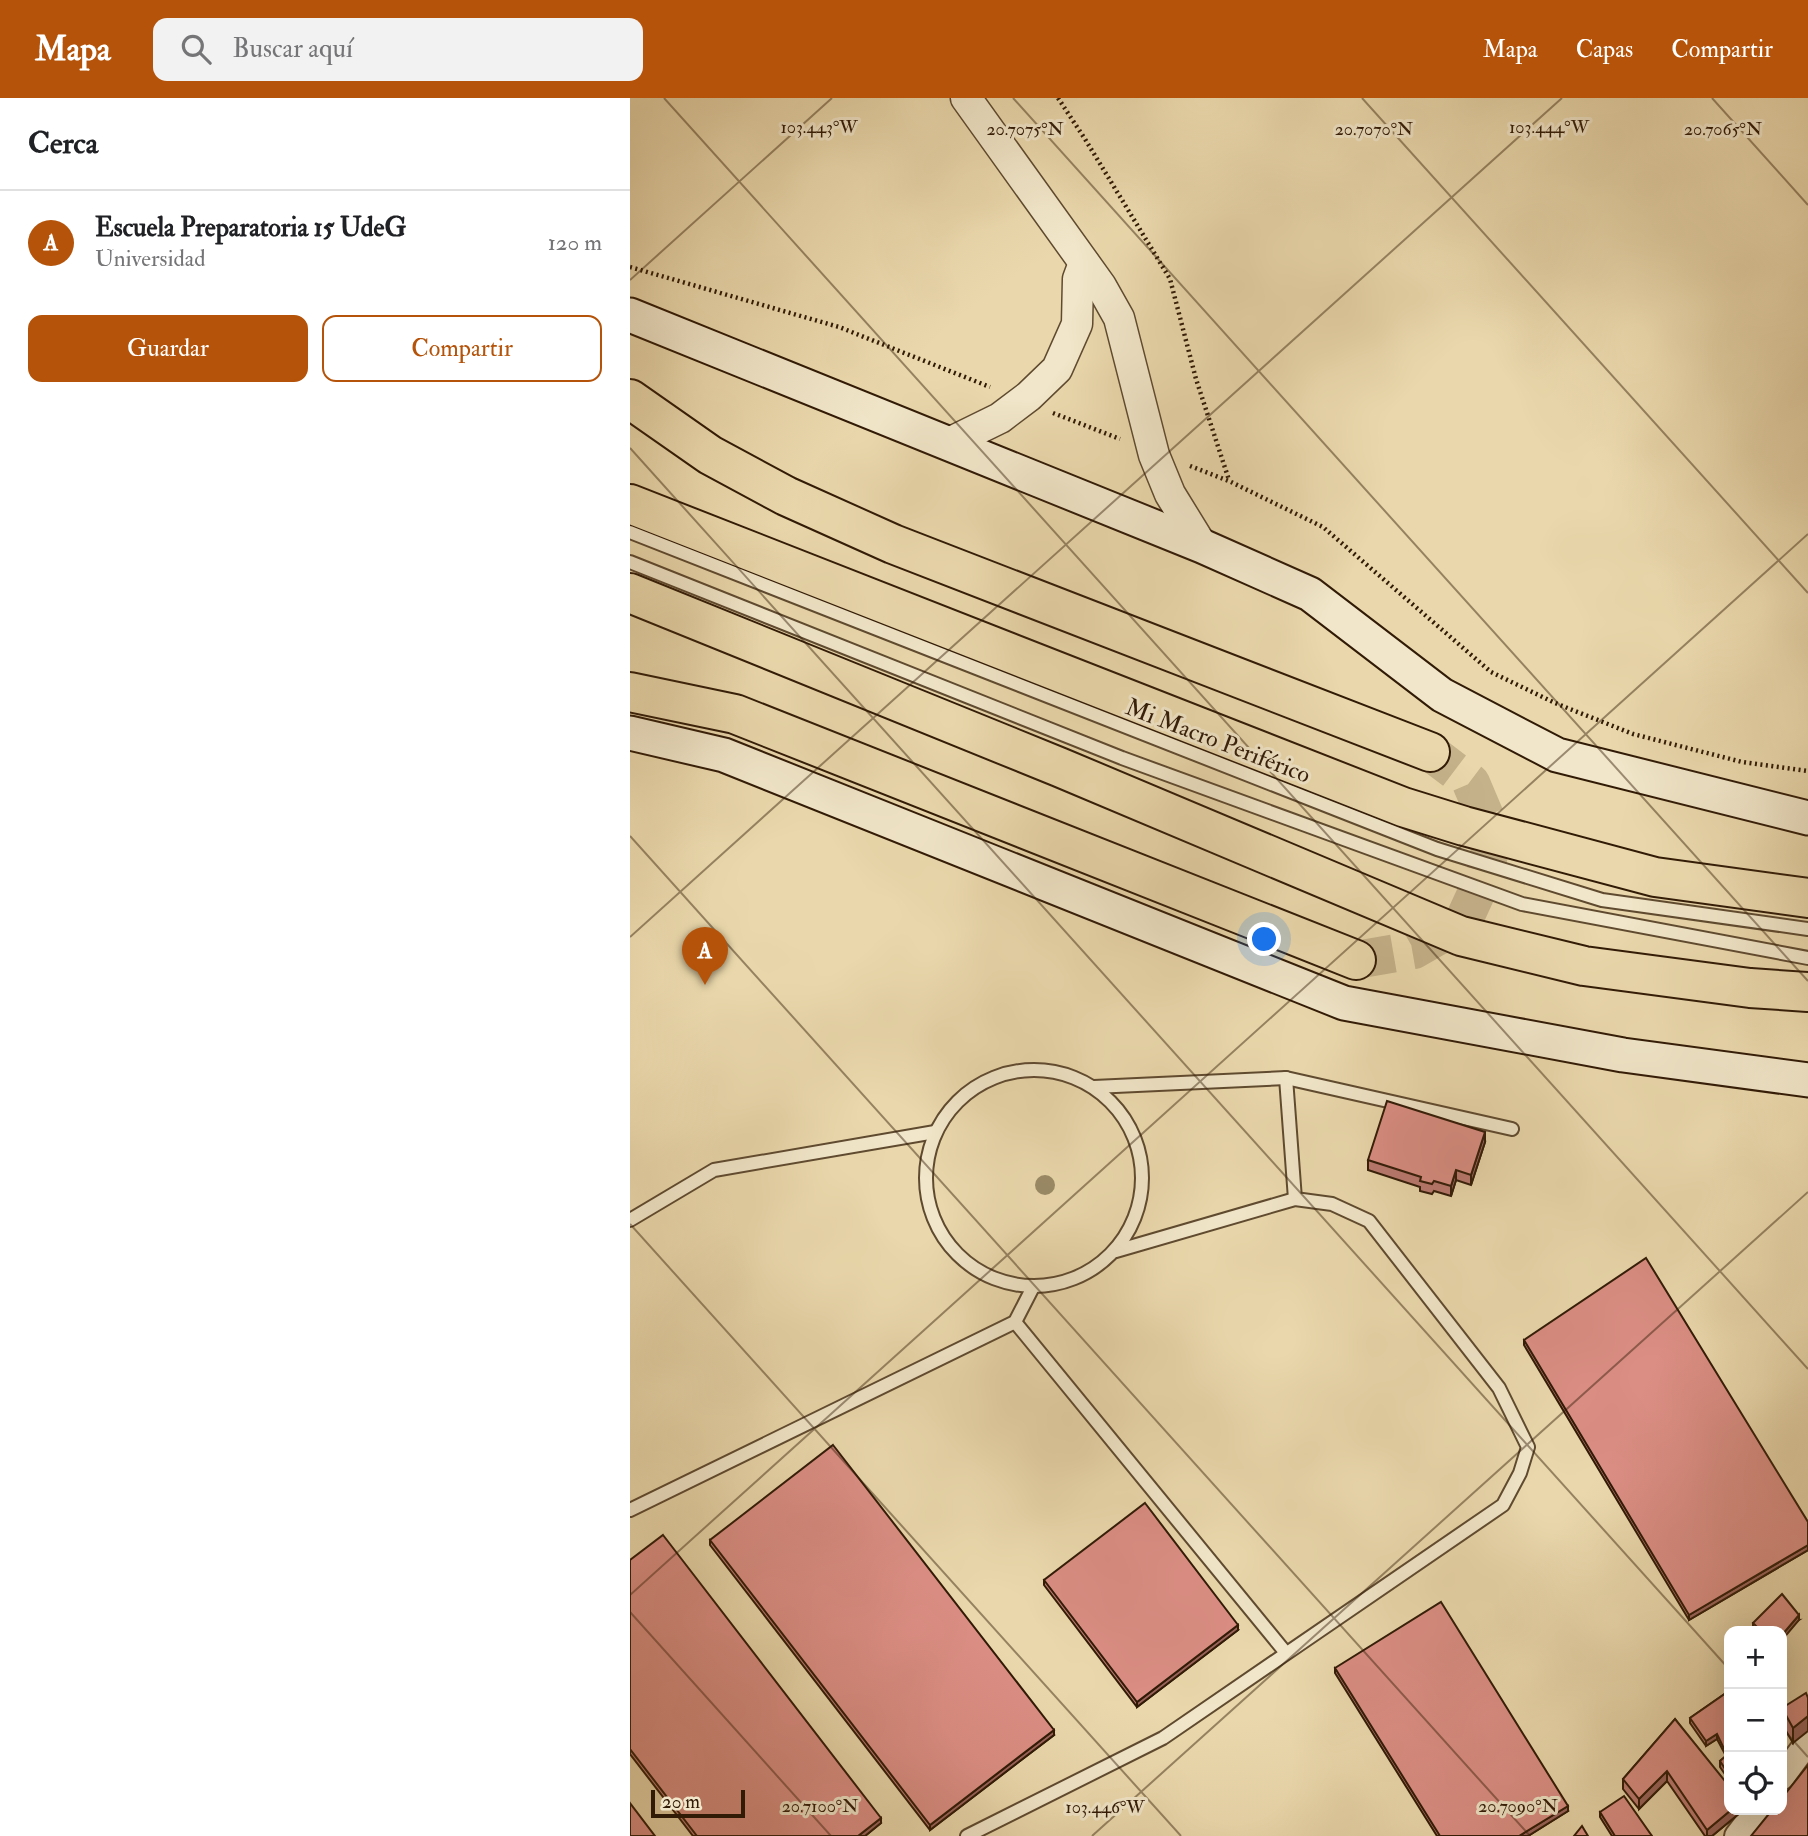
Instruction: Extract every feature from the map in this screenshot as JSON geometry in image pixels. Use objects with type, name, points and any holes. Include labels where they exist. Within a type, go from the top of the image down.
[{"type":"highway","points":[[630,399],[710,455],[786,496],[893,544],[1430,752]]},
{"type":"highway","points":[[630,504],[1404,807],[1464,826],[1656,877],[1808,898]]},
{"type":"highway","points":[[630,593],[1059,767],[1461,936],[1584,967],[1750,988],[1808,992]]},
{"type":"highway","points":[[630,692],[735,714],[1356,960]]},
{"type":"main road","points":[[630,315],[1202,546],[1310,594],[1442,695],[1557,755],[1808,818]]},
{"type":"main road","points":[[630,733],[724,755],[1344,1003],[1623,1055],[1808,1080]]},
{"type":"street","points":[[966,98],[1101,286],[1119,318],[1152,451],[1170,494],[1202,546]]},
{"type":"street","points":[[947,444],[1000,418],[1023,401],[1057,369],[1077,324],[1078,279],[1084,263]]},
{"type":"street","points":[[1787,1770],[1808,1742]]},
{"type":"street","points":[[1737,1836],[1753,1815]]},
{"type":"lane","name":"Mi Macro Periférico","points":[[630,532],[1437,849],[1602,900],[1808,929]]},
{"type":"lane","name":"Mi Macro Periférico","points":[[630,562],[1122,758],[1522,904],[1808,958]]},
{"type":"lane","points":[[1022,1069],[1059,1072],[1094,1087],[1121,1112],[1138,1145],[1140,1158],[1143,1183],[1135,1219],[1116,1251],[1092,1271],[1064,1283],[1033,1287],[997,1281],[966,1263],[942,1236],[928,1203],[925,1167],[935,1132],[956,1101],[986,1080],[1022,1069]]},
{"type":"lane","points":[[1094,1087],[1286,1079],[1512,1129]]},
{"type":"lane","points":[[1286,1079],[1295,1199]]},
{"type":"lane","points":[[630,1220],[714,1170],[935,1132]]},
{"type":"lane","points":[[967,1836],[1163,1738],[1503,1505],[1520,1473],[1528,1447],[1499,1388],[1370,1221],[1332,1204],[1295,1199],[1116,1251]]},
{"type":"lane","points":[[630,1510],[1015,1322],[1033,1287]]},
{"type":"lane","points":[[1015,1322],[1286,1653]]},
{"type":"path","points":[[1058,98],[1170,279],[1196,379],[1229,481]]},
{"type":"path","points":[[630,267],[839,327],[1229,481],[1323,527],[1491,672],[1555,703],[1633,734],[1742,762],[1808,771]]},
{"type":"building","points":[[1387,1101],[1485,1132],[1471,1175],[1456,1170],[1451,1186],[1434,1181],[1432,1184],[1420,1181],[1421,1177],[1368,1160]]},
{"type":"building","points":[[1646,1258],[1808,1522],[1808,1545],[1689,1615],[1524,1340]]},
{"type":"building","points":[[833,1445],[1054,1730],[930,1825],[710,1540]]},
{"type":"building","points":[[1145,1503],[1238,1625],[1137,1702],[1044,1580]]},
{"type":"building","points":[[663,1535],[881,1818],[858,1836],[697,1836],[630,1749],[630,1560]]},
{"type":"building","points":[[1782,1594],[1799,1615],[1787,1629],[1787,1626],[1756,1626],[1753,1623]]},
{"type":"building","points":[[1441,1602],[1568,1806],[1519,1836],[1440,1836],[1335,1668]]},
{"type":"building","points":[[1806,1693],[1808,1716],[1793,1728],[1787,1717],[1787,1705]]},
{"type":"building","points":[[1724,1694],[1724,1749],[1717,1734],[1706,1741],[1690,1718]]},
{"type":"building","points":[[1675,1719],[1724,1780],[1725,1815],[1707,1830],[1667,1771],[1639,1799],[1623,1779]]},
{"type":"building","points":[[1808,1765],[1808,1836],[1751,1836],[1768,1815],[1787,1815],[1787,1792]]},
{"type":"building","points":[[1624,1796],[1652,1836],[1615,1836],[1600,1812]]},
{"type":"building","points":[[630,1803],[655,1836],[630,1836]]},
{"type":"building","points":[[1582,1826],[1588,1836],[1574,1836]]},
{"type":"tunnel","points":[[1356,960],[1414,950],[1463,922],[1485,874],[1493,835],[1471,783],[1430,752]]},
{"type":"place","name":"Escuela Preparatoria 15 UdeG","points":[[705,985]]}]
